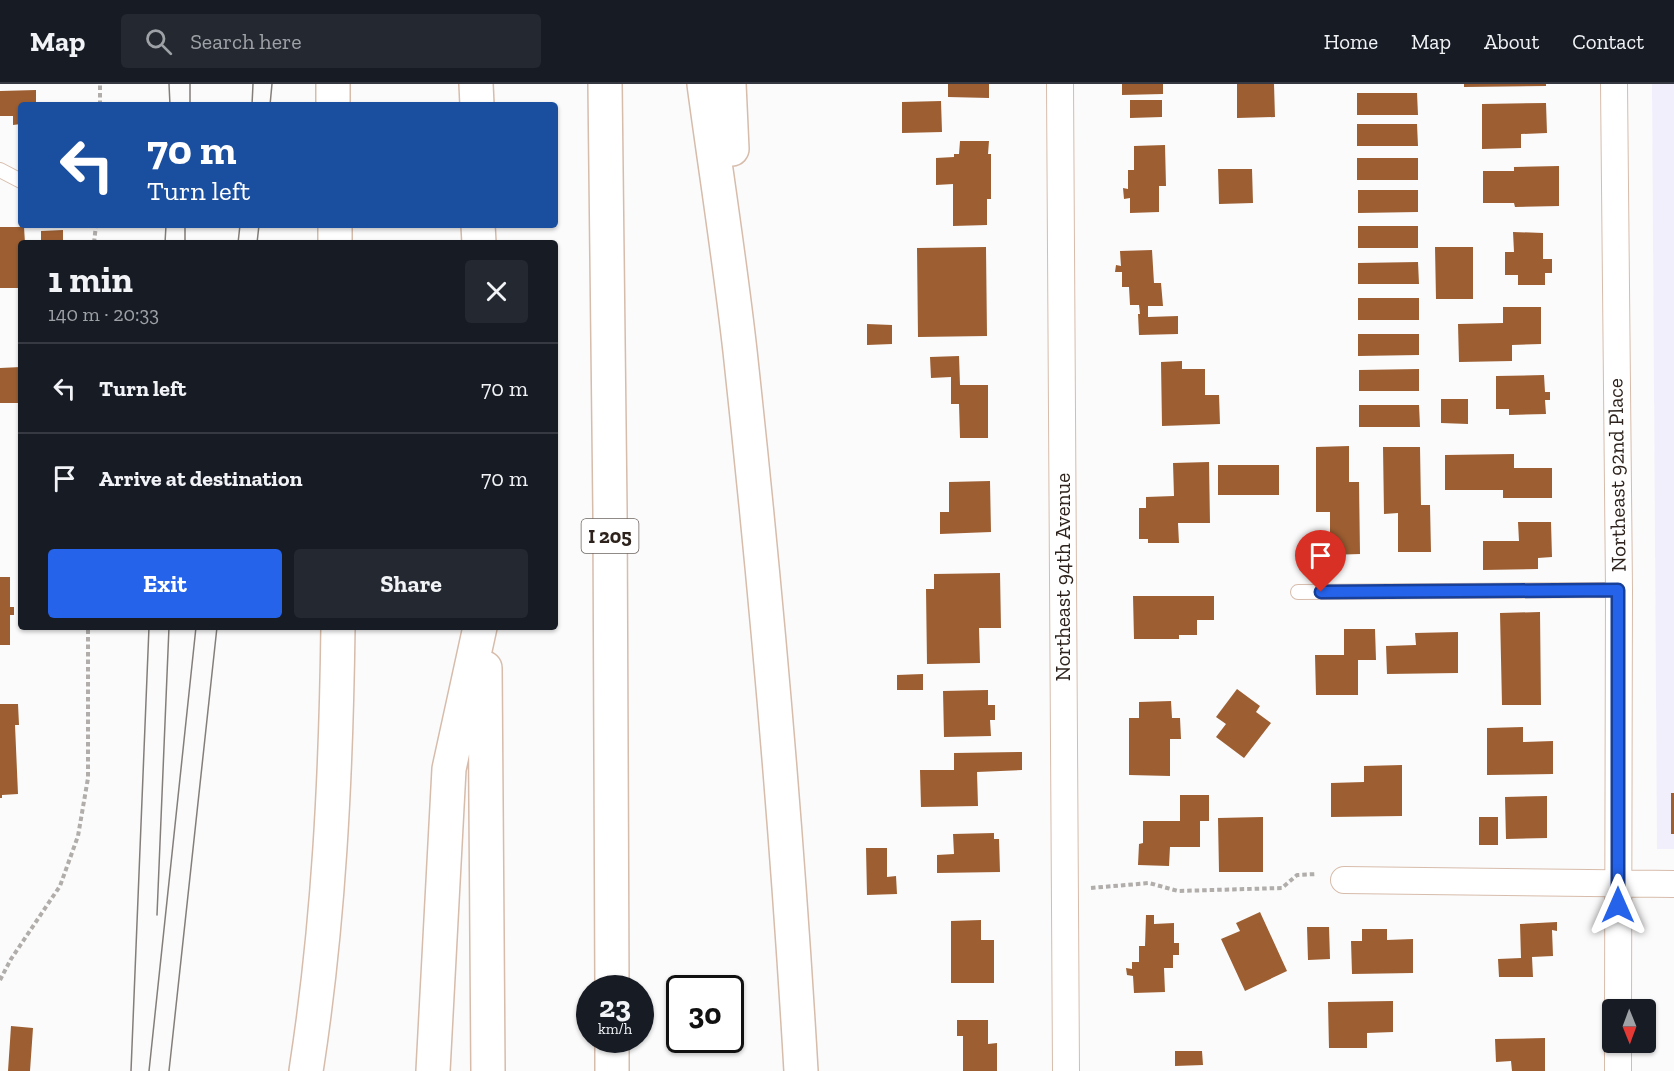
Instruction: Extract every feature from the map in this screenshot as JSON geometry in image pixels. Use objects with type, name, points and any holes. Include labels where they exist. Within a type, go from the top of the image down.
[{"type":"highway","points":[[333,84],[333,102]]},
{"type":"highway","points":[[476,84],[477,102]]},
{"type":"highway","name":"I 205","points":[[604,84],[610,523],[612,975]]},
{"type":"highway","points":[[704,84],[740,348],[773,677],[801,1071]]},
{"type":"highway","points":[[729,84],[740,348]]},
{"type":"highway","points":[[306,1071],[324,928],[334,811],[338,630]]},
{"type":"highway","points":[[433,1071],[448,769],[479,630]]},
{"type":"highway","points":[[484,630],[488,1071]]},
{"type":"highway","points":[[612,1053],[612,1071]]},
{"type":"street","name":"Northeast 94th Avenue","points":[[1060,84],[1066,1071]]},
{"type":"street","name":"Northeast 92nd Place","points":[[1614,84],[1618,999]]},
{"type":"street","points":[[1344,880],[1674,884]]},
{"type":"street","points":[[1618,1053],[1618,1071]]},
{"type":"lane","points":[[0,170],[18,179]]},
{"type":"lane","points":[[1298,592],[1618,590]]},
{"type":"path","points":[[100,84],[100,102]]},
{"type":"path","points":[[0,980],[11,959],[60,886],[78,837],[88,778],[88,630]]},
{"type":"path","points":[[1065,888],[1099,888],[1149,883],[1178,891],[1282,888],[1297,875],[1304,874],[1344,880]]},
{"type":"shaded area","points":[[1652,84],[1674,84],[1674,849],[1657,849]]},
{"type":"building","points":[[948,84],[989,84],[989,98],[948,97]]},
{"type":"building","points":[[1122,84],[1163,84],[1163,94],[1122,95]]},
{"type":"building","points":[[1237,84],[1274,84],[1275,117],[1237,118]]},
{"type":"building","points":[[1464,84],[1546,84],[1546,86],[1464,87]]},
{"type":"building","points":[[36,90],[36,102],[18,102],[18,124],[13,125],[13,116],[0,116],[0,91]]},
{"type":"building","points":[[1357,93],[1417,93],[1418,115],[1357,115]]},
{"type":"building","points":[[1130,100],[1162,100],[1162,117],[1130,118]]},
{"type":"building","points":[[941,101],[942,132],[902,133],[902,102]]},
{"type":"building","points":[[1546,103],[1547,133],[1521,134],[1521,148],[1482,149],[1482,104]]},
{"type":"building","points":[[1357,124],[1417,124],[1418,146],[1357,146]]},
{"type":"building","points":[[960,141],[989,141],[991,199],[987,199],[987,225],[953,226],[953,184],[936,185],[936,158],[954,157],[954,154],[959,154]]},
{"type":"building","points":[[1165,145],[1166,186],[1159,186],[1159,212],[1130,213],[1130,198],[1124,199],[1123,188],[1128,189],[1128,170],[1134,170],[1134,146]]},
{"type":"building","points":[[1357,158],[1418,158],[1418,180],[1357,180]]},
{"type":"building","points":[[1559,166],[1559,206],[1515,207],[1514,203],[1483,203],[1483,171],[1514,171],[1514,167]]},
{"type":"building","points":[[1218,169],[1252,169],[1253,203],[1219,204]]},
{"type":"building","points":[[1358,190],[1418,190],[1418,212],[1358,213]]},
{"type":"building","points":[[1358,226],[1418,226],[1418,248],[1358,248]]},
{"type":"building","points":[[0,227],[24,228],[25,240],[18,240],[18,288],[0,288]]},
{"type":"building","points":[[63,230],[63,240],[41,240],[41,231]]},
{"type":"building","points":[[1513,232],[1543,233],[1543,259],[1552,259],[1552,273],[1545,273],[1545,285],[1518,285],[1518,275],[1505,275],[1505,252],[1514,252]]},
{"type":"building","points":[[986,247],[987,336],[918,337],[917,248]]},
{"type":"building","points":[[1435,247],[1473,247],[1473,299],[1436,299]]},
{"type":"building","points":[[1152,250],[1154,283],[1161,283],[1163,306],[1148,306],[1148,317],[1178,316],[1178,334],[1139,335],[1139,305],[1130,305],[1129,287],[1122,287],[1122,272],[1115,272],[1116,265],[1121,266],[1120,251]]},
{"type":"building","points":[[1418,262],[1419,284],[1358,284],[1358,263]]},
{"type":"building","points":[[1358,298],[1419,298],[1419,320],[1358,320]]},
{"type":"building","points":[[1503,307],[1541,307],[1541,344],[1512,345],[1512,361],[1459,362],[1458,324],[1503,323]]},
{"type":"building","points":[[867,324],[892,325],[892,344],[867,345]]},
{"type":"building","points":[[1358,334],[1419,334],[1419,355],[1358,356]]},
{"type":"building","points":[[959,356],[960,385],[988,385],[988,438],[960,438],[959,404],[951,404],[951,377],[931,378],[930,357]]},
{"type":"building","points":[[1182,361],[1182,369],[1205,369],[1205,395],[1219,395],[1220,424],[1162,426],[1161,362]]},
{"type":"building","points":[[18,367],[18,403],[0,403],[0,368]]},
{"type":"building","points":[[1419,369],[1419,391],[1359,391],[1359,370]]},
{"type":"building","points":[[1544,375],[1545,392],[1550,392],[1550,400],[1545,400],[1546,414],[1509,415],[1509,409],[1496,409],[1496,376]]},
{"type":"building","points":[[1441,399],[1468,399],[1468,424],[1441,423]]},
{"type":"building","points":[[1359,405],[1419,405],[1420,427],[1359,427]]},
{"type":"building","points":[[1349,446],[1349,482],[1359,482],[1360,554],[1330,555],[1330,512],[1316,512],[1316,447]]},
{"type":"building","points":[[1383,447],[1420,447],[1421,505],[1430,505],[1431,552],[1398,552],[1398,513],[1384,514]]},
{"type":"building","points":[[1514,454],[1514,468],[1552,468],[1552,498],[1503,498],[1503,490],[1445,490],[1445,455]]},
{"type":"building","points":[[1209,462],[1210,523],[1178,523],[1179,543],[1148,543],[1148,539],[1139,539],[1139,508],[1146,508],[1146,497],[1174,496],[1173,463]]},
{"type":"building","points":[[1218,465],[1279,465],[1279,495],[1218,495]]},
{"type":"building","points":[[990,481],[991,532],[940,534],[940,512],[949,512],[949,482]]},
{"type":"building","points":[[1518,522],[1551,522],[1552,557],[1538,558],[1538,569],[1483,570],[1483,541],[1519,541]]},
{"type":"building","points":[[1000,573],[1001,628],[979,628],[980,663],[927,664],[926,589],[934,589],[934,574]]},
{"type":"building","points":[[0,577],[10,577],[10,607],[14,607],[14,615],[10,615],[10,645],[0,645]]},
{"type":"building","points":[[1133,596],[1214,596],[1214,620],[1197,620],[1197,635],[1179,635],[1179,639],[1134,639]]},
{"type":"building","points":[[1540,612],[1541,705],[1502,705],[1500,613]]},
{"type":"building","points":[[1344,629],[1375,629],[1376,660],[1358,660],[1358,695],[1316,695],[1315,655],[1344,655]]},
{"type":"building","points":[[1458,632],[1458,673],[1387,674],[1386,646],[1416,645],[1415,633]]},
{"type":"building","points":[[923,674],[923,690],[897,690],[897,675]]},
{"type":"building","points":[[1237,689],[1260,706],[1256,712],[1271,723],[1244,758],[1216,737],[1226,724],[1216,717]]},
{"type":"building","points":[[988,690],[988,705],[995,705],[995,720],[990,720],[991,736],[944,737],[943,691]]},
{"type":"building","points":[[1171,701],[1172,718],[1180,718],[1181,739],[1170,739],[1170,776],[1129,775],[1129,718],[1139,718],[1139,702]]},
{"type":"building","points":[[0,704],[18,704],[19,725],[15,725],[18,794],[2,795],[2,798],[0,798]]},
{"type":"building","points":[[1523,727],[1523,742],[1553,741],[1553,774],[1487,775],[1487,728]]},
{"type":"building","points":[[1022,752],[1022,770],[977,772],[978,806],[921,807],[920,770],[954,770],[954,753]]},
{"type":"building","points":[[1402,765],[1402,816],[1331,817],[1331,783],[1364,782],[1364,766]]},
{"type":"building","points":[[1671,793],[1674,793],[1674,834],[1671,834]]},
{"type":"building","points":[[1180,795],[1209,795],[1209,821],[1200,821],[1200,847],[1170,847],[1169,866],[1138,865],[1139,844],[1143,843],[1143,821],[1180,821]]},
{"type":"building","points":[[1547,796],[1547,838],[1506,839],[1505,797]]},
{"type":"building","points":[[1263,817],[1263,872],[1219,872],[1218,818]]},
{"type":"building","points":[[1479,817],[1498,817],[1498,845],[1479,845]]},
{"type":"building","points":[[994,833],[994,839],[999,839],[1000,872],[937,873],[937,855],[954,854],[953,834]]},
{"type":"building","points":[[866,848],[887,848],[887,877],[896,876],[897,894],[867,895]]},
{"type":"building","points":[[1260,912],[1287,971],[1245,991],[1221,939],[1240,931],[1236,923]]},
{"type":"building","points":[[1146,915],[1154,915],[1154,924],[1174,923],[1174,943],[1179,943],[1179,955],[1173,955],[1173,968],[1164,968],[1165,992],[1134,993],[1133,976],[1127,975],[1126,968],[1132,969],[1132,962],[1139,962],[1139,946],[1145,946]]},
{"type":"building","points":[[981,920],[981,940],[994,940],[994,983],[951,983],[951,921]]},
{"type":"building","points":[[1557,922],[1557,931],[1552,930],[1553,956],[1532,957],[1533,977],[1499,977],[1498,959],[1521,958],[1520,924]]},
{"type":"building","points":[[1307,927],[1329,927],[1330,959],[1308,960]]},
{"type":"building","points":[[1362,929],[1387,929],[1387,940],[1413,939],[1413,973],[1352,974],[1351,941],[1362,941]]},
{"type":"building","points":[[1393,1001],[1393,1032],[1367,1033],[1367,1048],[1329,1048],[1328,1002]]},
{"type":"building","points":[[957,1020],[988,1020],[988,1044],[997,1043],[997,1071],[963,1071],[963,1036],[957,1036]]},
{"type":"building","points":[[11,1026],[33,1028],[30,1071],[8,1071]]},
{"type":"building","points":[[1545,1038],[1545,1071],[1512,1071],[1511,1061],[1496,1062],[1495,1039]]},
{"type":"building","points":[[1175,1051],[1202,1051],[1203,1065],[1175,1066]]},
{"type":"tram line","points":[[169,84],[170,102]]},
{"type":"tram line","points":[[190,84],[190,102]]},
{"type":"tram line","points":[[252,102],[253,84]]},
{"type":"tram line","points":[[270,102],[272,84]]},
{"type":"tram line","points":[[165,240],[166,228]]},
{"type":"tram line","points":[[185,228],[185,240]]},
{"type":"tram line","points":[[238,240],[240,228]]},
{"type":"tram line","points":[[257,240],[259,228]]},
{"type":"tram line","points":[[131,1071],[149,630]]},
{"type":"tram line","points":[[157,915],[169,630]]},
{"type":"tram line","points":[[149,1071],[196,630]]},
{"type":"tram line","points":[[169,1071],[217,630]]},
{"type":"route","points":[[1321,592],[1618,590],[1618,905]]}]
